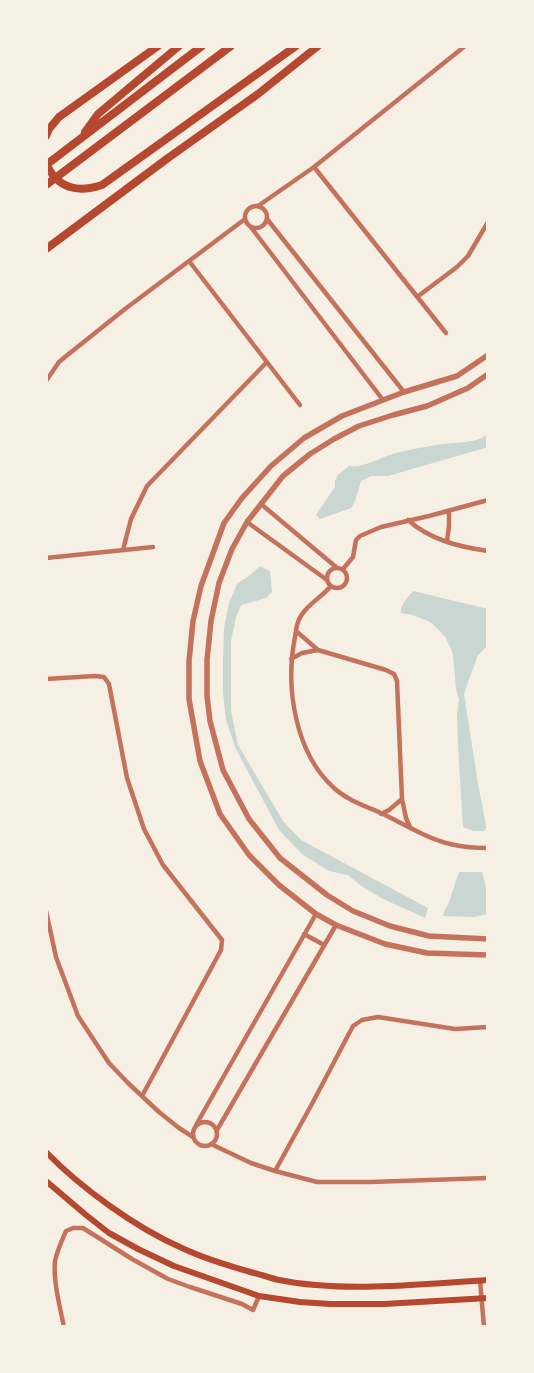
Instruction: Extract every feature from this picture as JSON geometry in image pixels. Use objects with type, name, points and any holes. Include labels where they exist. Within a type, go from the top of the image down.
[{"type":"highway","points":[[46,136],[59,117],[158,46]]},
{"type":"highway","points":[[79,140],[98,114],[179,46]]},
{"type":"highway","points":[[202,46],[46,164],[56,179],[77,189],[102,186],[296,46]]},
{"type":"highway","points":[[46,185],[232,46]]},
{"type":"highway","points":[[46,249],[258,94],[318,46]]},
{"type":"main road","points":[[46,1152],[78,1181],[146,1230],[182,1248],[231,1267],[279,1280],[340,1286],[488,1280]]},
{"type":"main road","points":[[46,1181],[86,1215],[138,1249],[174,1266],[259,1296],[330,1304],[384,1304],[484,1298]]},
{"type":"street","points":[[46,381],[65,357],[245,219],[250,208],[258,206],[314,166],[466,46]]},
{"type":"street","points":[[314,166],[446,333]]},
{"type":"street","points":[[258,206],[264,210],[267,219],[404,392]]},
{"type":"street","points":[[245,219],[383,400]]},
{"type":"street","points":[[250,226],[260,227],[267,219]]},
{"type":"street","points":[[417,297],[458,268],[468,256],[488,222]]},
{"type":"street","points":[[189,261],[300,405]]},
{"type":"street","points":[[488,355],[457,376],[404,392],[342,416],[304,438],[270,466],[242,498],[224,523],[201,586],[193,621],[189,661],[189,699],[200,761],[220,814],[249,855],[279,886],[316,914],[336,926],[385,944],[428,954],[488,955]]},
{"type":"street","points":[[123,550],[131,519],[147,486],[266,363]]},
{"type":"street","points":[[488,374],[468,388],[428,406],[359,426],[310,454],[284,476],[247,522],[232,549],[219,583],[211,620],[207,660],[207,696],[210,721],[223,770],[249,819],[280,858],[327,895],[353,911],[390,926],[429,936],[488,939]]},
{"type":"street","points":[[343,569],[353,557],[356,540],[360,536],[382,527],[488,500]]},
{"type":"street","points":[[261,504],[336,568]]},
{"type":"street","points":[[446,541],[449,511]]},
{"type":"street","points":[[408,520],[418,529],[446,541],[488,551]]},
{"type":"street","points":[[247,522],[327,580],[331,586],[336,588],[344,586],[348,577],[343,569],[336,568],[330,570],[327,574],[327,580]]},
{"type":"street","points":[[46,558],[152,547]]},
{"type":"street","points":[[331,586],[304,613],[298,622],[291,659],[292,699],[300,732],[312,760],[335,789],[352,800],[428,836],[450,844],[488,848]]},
{"type":"street","points":[[296,631],[318,650],[394,674],[397,681],[402,799],[410,827]]},
{"type":"street","points":[[291,659],[318,650]]},
{"type":"street","points":[[46,679],[95,676],[104,677],[109,684],[127,778],[144,829],[163,864],[222,940],[221,950],[142,1096]]},
{"type":"street","points":[[382,814],[402,799]]},
{"type":"street","points":[[46,911],[56,957],[78,1016],[109,1063],[159,1112],[193,1137],[200,1145],[207,1146],[216,1138],[217,1130],[336,926]]},
{"type":"street","points":[[193,1137],[196,1125],[316,914]]},
{"type":"street","points":[[304,934],[324,945]]},
{"type":"street","points":[[275,1171],[353,1026],[362,1020],[378,1017],[455,1028],[488,1027]]},
{"type":"street","points":[[196,1125],[201,1122],[210,1123],[217,1130]]},
{"type":"street","points":[[211,1144],[251,1163],[317,1182],[488,1178]]},
{"type":"street","points":[[64,1327],[55,1272],[55,1259],[66,1231],[73,1228],[83,1228],[168,1279],[242,1304],[253,1310],[259,1296]]},
{"type":"street","points":[[480,1280],[484,1298],[484,1327]]},
{"type":"shaded area","points":[[488,434],[488,447],[388,476],[371,476],[361,481],[351,508],[320,519],[316,515],[335,487],[338,475],[349,466],[366,464],[411,449],[478,440]]},
{"type":"shaded area","points":[[260,566],[270,571],[272,592],[266,598],[241,605],[236,617],[231,641],[231,711],[238,745],[283,821],[301,840],[428,908],[425,918],[383,899],[348,875],[329,871],[302,854],[279,830],[236,749],[226,720],[223,692],[224,628],[229,603],[237,584]]},
{"type":"shaded area","points":[[413,591],[488,609],[488,645],[478,655],[464,694],[487,829],[484,831],[474,831],[463,827],[457,714],[459,699],[456,690],[453,654],[446,638],[430,622],[413,615],[401,613],[403,604]]},
{"type":"shaded area","points":[[459,872],[482,872],[488,895],[488,914],[474,917],[443,916]]}]
